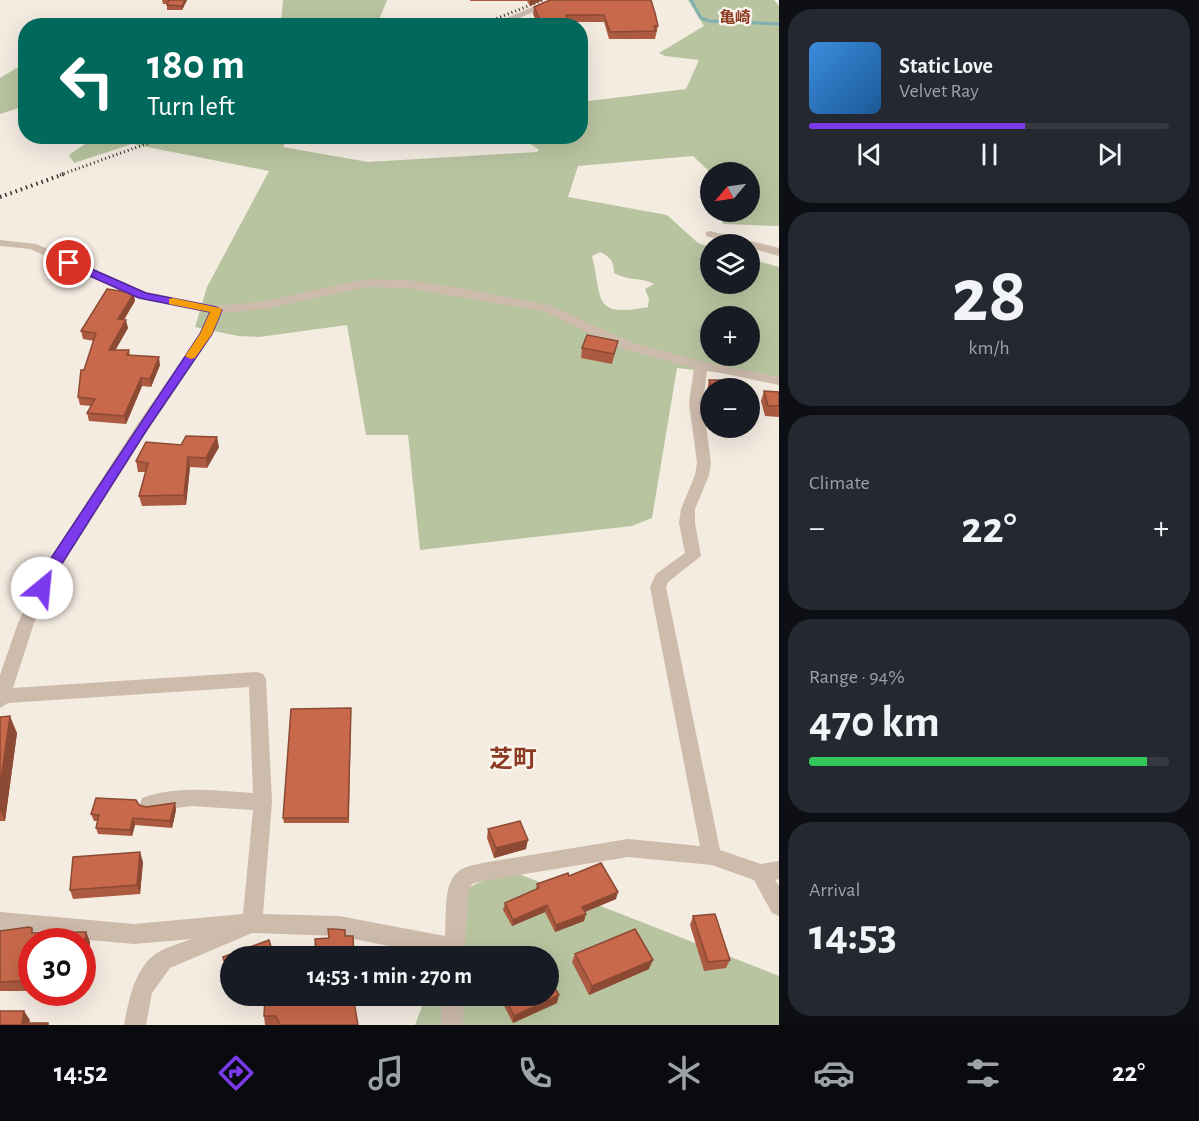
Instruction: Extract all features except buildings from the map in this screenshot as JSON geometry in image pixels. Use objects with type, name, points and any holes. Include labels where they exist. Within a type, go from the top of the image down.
[{"type":"street","points":[[512,18],[556,0]]},
{"type":"street","points":[[0,243],[32,246],[143,295],[216,310],[265,305],[366,284],[407,284],[546,309],[625,345],[700,365]]},
{"type":"street","points":[[760,247],[779,252]]},
{"type":"street","points":[[216,310],[206,334],[50,571],[26,623],[1,699],[257,679],[262,802],[252,922]]},
{"type":"street","points":[[701,366],[696,403],[704,463],[702,475],[687,509],[693,556],[662,578],[658,587],[712,856]]},
{"type":"street","points":[[706,366],[779,381]]},
{"type":"street","points":[[149,804],[171,798],[186,797],[262,802]]},
{"type":"street","points":[[455,946],[459,885],[466,877],[482,872],[628,848],[712,856],[770,871],[779,906]]},
{"type":"street","points":[[0,922],[134,934],[252,922],[339,926],[424,946]]},
{"type":"street","points":[[135,1025],[142,991],[149,977],[163,961],[252,922]]},
{"type":"street","points":[[452,1025],[453,1006]]},
{"type":"green space","points":[[283,0],[387,0],[380,18],[282,18]]},
{"type":"green space","points":[[688,0],[774,0],[779,6],[779,226],[723,224],[722,222],[760,222],[760,162],[700,163],[693,156],[578,166],[568,197],[667,215],[700,244],[700,294],[760,294],[760,262],[779,267],[779,379],[677,368],[652,518],[632,526],[420,550],[408,435],[366,435],[347,325],[259,337],[238,336],[195,327],[207,287],[269,171],[132,144],[285,144],[283,147],[368,162],[537,152],[539,150],[531,144],[588,144],[588,101],[686,89],[699,60],[665,56],[659,53],[704,26]],"holes":[[[600,252],[611,260],[614,273],[654,284],[645,289],[649,299],[648,307],[617,310],[608,307],[603,302],[592,256]]]},
{"type":"green space","points":[[18,67],[18,108],[0,114],[0,78]]},
{"type":"green space","points":[[85,144],[132,144],[74,163],[69,155]]},
{"type":"green space","points":[[506,869],[779,976],[779,1025],[415,1025],[422,1006],[559,1006],[559,946],[445,946],[466,889]]},
{"type":"waterway","points":[[691,0],[701,18],[709,21],[779,24]]},
{"type":"railway","points":[[498,18],[543,0]]},
{"type":"railway","points":[[60,175],[146,144]]},
{"type":"railway","points":[[0,197],[64,174]]},
{"type":"slow traffic","points":[[173,301],[216,310],[206,334],[191,356]]},
{"type":"district","name":"亀崎","points":[[735,17]]},
{"type":"district","name":"芝町","points":[[513,759]]},
{"type":"route","points":[[42,588],[50,571],[142,428],[206,334],[216,310],[143,295],[69,263]]}]
